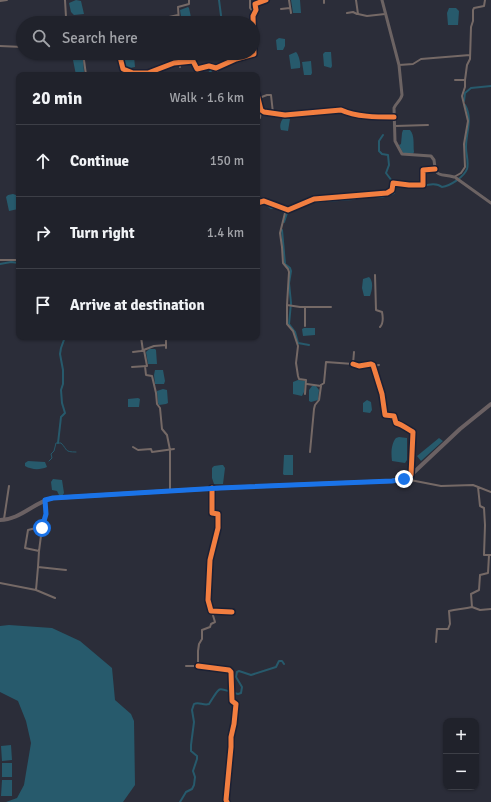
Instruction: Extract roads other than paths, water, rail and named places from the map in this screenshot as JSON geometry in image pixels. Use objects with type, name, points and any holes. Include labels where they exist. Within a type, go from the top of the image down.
[{"type":"main road","points":[[382,0],[399,65],[402,95],[395,105],[394,141],[400,152],[410,155],[431,156],[434,160],[435,169],[439,174],[460,180],[491,203]]},
{"type":"main road","points":[[2,520],[15,517],[45,500],[53,498],[212,488],[392,481],[404,479],[460,429],[491,404]]},
{"type":"street","points":[[0,1],[7,0]]},
{"type":"street","points":[[65,0],[66,16]]},
{"type":"street","points":[[174,16],[178,15],[178,7],[189,4],[189,0]]},
{"type":"street","points":[[250,0],[250,8],[254,13]]},
{"type":"street","points":[[254,13],[256,10],[256,4],[266,0]]},
{"type":"street","points":[[289,0],[291,14]]},
{"type":"street","points":[[356,0],[358,14]]},
{"type":"street","points":[[455,178],[465,166],[464,144],[468,121],[462,96],[465,87],[467,65],[470,55],[473,10],[484,6],[485,0]]},
{"type":"street","points":[[281,9],[290,8]]},
{"type":"street","points":[[347,13],[353,12],[367,16],[385,14]]},
{"type":"street","points":[[0,46],[16,47]]},
{"type":"street","points":[[399,65],[413,64],[421,60],[470,55]]},
{"type":"street","points":[[84,60],[86,72]]},
{"type":"street","points":[[121,60],[123,69],[128,72]]},
{"type":"street","points":[[151,72],[180,62],[194,61],[197,69],[210,66],[216,68],[234,60]]},
{"type":"street","points":[[180,62],[180,67]]},
{"type":"street","points":[[216,68],[217,72]]},
{"type":"street","points":[[455,80],[465,80]]},
{"type":"street","points":[[260,97],[264,95],[271,95],[273,113]]},
{"type":"street","points":[[260,106],[260,118]]},
{"type":"street","points":[[261,110],[264,112],[291,115],[335,110],[370,117],[394,117]]},
{"type":"street","points":[[394,126],[428,125]]},
{"type":"street","points":[[260,202],[264,201],[286,209],[293,209],[314,199],[387,193],[392,190],[393,184],[409,186],[423,185],[423,170],[435,169]]},
{"type":"street","points":[[286,209],[280,234],[283,263],[289,272],[287,324],[293,331],[298,346],[296,363],[298,376],[299,379],[306,380],[307,384]]},
{"type":"street","points":[[0,260],[16,260]]},
{"type":"street","points":[[375,276],[376,310],[382,312],[383,318],[380,327]]},
{"type":"street","points":[[288,305],[305,307],[331,307]]},
{"type":"street","points":[[305,307],[305,326]]},
{"type":"street","points":[[142,340],[147,366],[146,375],[152,376],[157,404],[160,408],[162,429],[166,433],[170,450],[170,491]]},
{"type":"street","points":[[132,352],[144,351],[154,346],[166,347],[166,340]]},
{"type":"street","points":[[353,364],[354,352]]},
{"type":"street","points":[[310,452],[314,409],[319,400],[321,385],[324,383],[326,362],[353,364],[355,366],[371,364],[374,366],[379,365]]},
{"type":"street","points":[[132,367],[146,366]]},
{"type":"street","points":[[374,366],[382,394],[385,415],[394,416],[396,423],[412,432],[410,475]]},
{"type":"street","points":[[307,384],[321,385]]},
{"type":"street","points":[[306,394],[305,387],[307,384]]},
{"type":"street","points":[[133,447],[138,450],[151,449],[152,452],[174,449]]},
{"type":"street","points":[[404,479],[441,486],[473,485],[491,492]]},
{"type":"street","points":[[2,520],[9,486]]},
{"type":"street","points":[[472,607],[471,594],[479,590],[480,575],[488,573],[490,555],[484,555],[484,508],[480,506],[478,487]]},
{"type":"street","points":[[198,666],[198,650],[202,639],[202,630],[215,623],[208,600],[210,560],[218,528],[218,514],[212,513],[212,488]]},
{"type":"street","points":[[36,590],[42,528],[46,514],[45,500]]},
{"type":"street","points":[[39,551],[25,548],[28,530],[42,528]]},
{"type":"street","points":[[38,567],[66,570]]},
{"type":"street","points":[[0,583],[36,590],[55,598]]},
{"type":"street","points":[[436,642],[436,629],[448,629],[450,624],[449,611],[460,611],[472,607],[480,610],[491,609]]},
{"type":"street","points":[[211,611],[232,612]]},
{"type":"street","points":[[186,666],[230,670],[232,701],[236,704],[231,736],[232,747],[227,802]]},
{"type":"water","points":[[76,0],[81,1],[84,14],[74,15],[71,12],[69,3]]},
{"type":"water","points":[[291,0],[300,0],[301,13],[293,13]]},
{"type":"water","points":[[188,7],[191,16],[181,16],[180,10]]},
{"type":"water","points":[[449,8],[456,8],[459,11],[458,25],[448,25],[447,13]]},
{"type":"water","points":[[279,38],[285,39],[285,46],[283,50],[277,50],[276,40]]},
{"type":"water","points":[[296,52],[300,60],[300,68],[291,69],[289,55]]},
{"type":"water","points":[[325,52],[331,52],[331,68],[324,66],[323,54]]},
{"type":"water","points":[[73,60],[83,60],[84,72],[75,72]]},
{"type":"water","points":[[124,60],[134,60],[135,67],[125,69]]},
{"type":"water","points":[[311,61],[311,75],[304,75],[302,62]]},
{"type":"water","points":[[284,117],[290,119],[288,131],[281,130],[280,128]]},
{"type":"water","points":[[403,130],[410,130],[412,132],[414,140],[413,154],[403,153],[399,145],[401,144]]},
{"type":"water","points":[[8,195],[16,195],[16,209],[9,211],[6,197]]},
{"type":"water","points":[[369,277],[372,284],[370,296],[364,296],[362,288],[363,279]]},
{"type":"water","points":[[315,328],[315,335],[303,336],[302,329]]},
{"type":"water","points":[[149,349],[156,350],[157,364],[148,364],[146,352]]},
{"type":"water","points":[[155,370],[163,370],[165,381],[164,384],[155,384]]},
{"type":"water","points":[[298,380],[305,381],[302,396],[293,394],[293,382]]},
{"type":"water","points":[[312,386],[316,386],[319,390],[318,400],[311,402],[309,401],[309,390]]},
{"type":"water","points":[[163,389],[167,390],[168,403],[159,405],[157,391]]},
{"type":"water","points":[[128,399],[140,399],[139,407],[128,407]]},
{"type":"water","points":[[367,400],[371,402],[372,410],[370,413],[363,412],[363,403]]},
{"type":"water","points":[[399,437],[407,438],[407,460],[405,463],[392,461],[392,446],[394,440]]},
{"type":"water","points":[[439,438],[443,441],[421,461],[417,456]]},
{"type":"water","points":[[284,455],[293,455],[293,475],[283,474]]},
{"type":"water","points":[[28,461],[45,462],[47,467],[42,469],[33,469],[25,466],[25,463]]},
{"type":"water","points":[[223,465],[225,468],[223,484],[214,484],[212,478],[212,468],[214,466]]},
{"type":"water","points":[[53,479],[62,480],[64,493],[62,496],[59,495],[57,491],[52,490],[51,482]]},
{"type":"water","points":[[9,625],[52,628],[80,641],[112,668],[115,700],[131,714],[134,721],[135,785],[123,802],[6,802],[17,798],[24,785],[31,743],[26,721],[18,701],[0,692],[0,626]]},
{"type":"water","points":[[11,745],[12,760],[2,761],[1,746]]},
{"type":"water","points":[[2,763],[12,763],[12,777],[2,777]]},
{"type":"water","points":[[2,780],[12,780],[12,796],[1,796]]},
{"type":"waterway","points":[[219,0],[221,16]]},
{"type":"waterway","points":[[210,72],[216,65],[228,60]]},
{"type":"waterway","points":[[464,101],[465,93],[471,88],[491,86]]},
{"type":"waterway","points":[[395,185],[415,188],[435,184],[442,187],[453,183],[463,175],[468,164],[466,141],[469,115],[465,105]]},
{"type":"waterway","points":[[284,222],[287,213],[312,202],[353,199],[362,196],[382,197],[394,193],[395,185],[386,173],[389,165],[388,155],[382,154],[379,151],[379,141],[383,135]]},
{"type":"waterway","points":[[260,203],[263,202],[271,208],[277,208],[286,213]]},
{"type":"waterway","points":[[282,230],[285,264],[291,271],[289,283],[291,303],[289,324],[295,332],[298,343],[309,345]]},
{"type":"waterway","points":[[0,264],[16,263]]},
{"type":"waterway","points":[[58,443],[61,417],[65,413],[62,403],[61,390],[63,384],[63,370],[60,354],[64,340]]},
{"type":"waterway","points":[[49,461],[52,458],[51,454],[54,451],[56,443],[61,443],[68,451],[76,452]]},
{"type":"waterway","points":[[180,802],[186,792],[192,789],[194,785],[195,777],[193,771],[197,759],[197,756],[191,751],[194,722],[192,710],[194,704],[209,704],[220,689],[238,694],[241,693],[242,687],[236,677],[237,672],[239,671],[251,675],[276,667],[279,661],[282,661],[284,664]]}]
